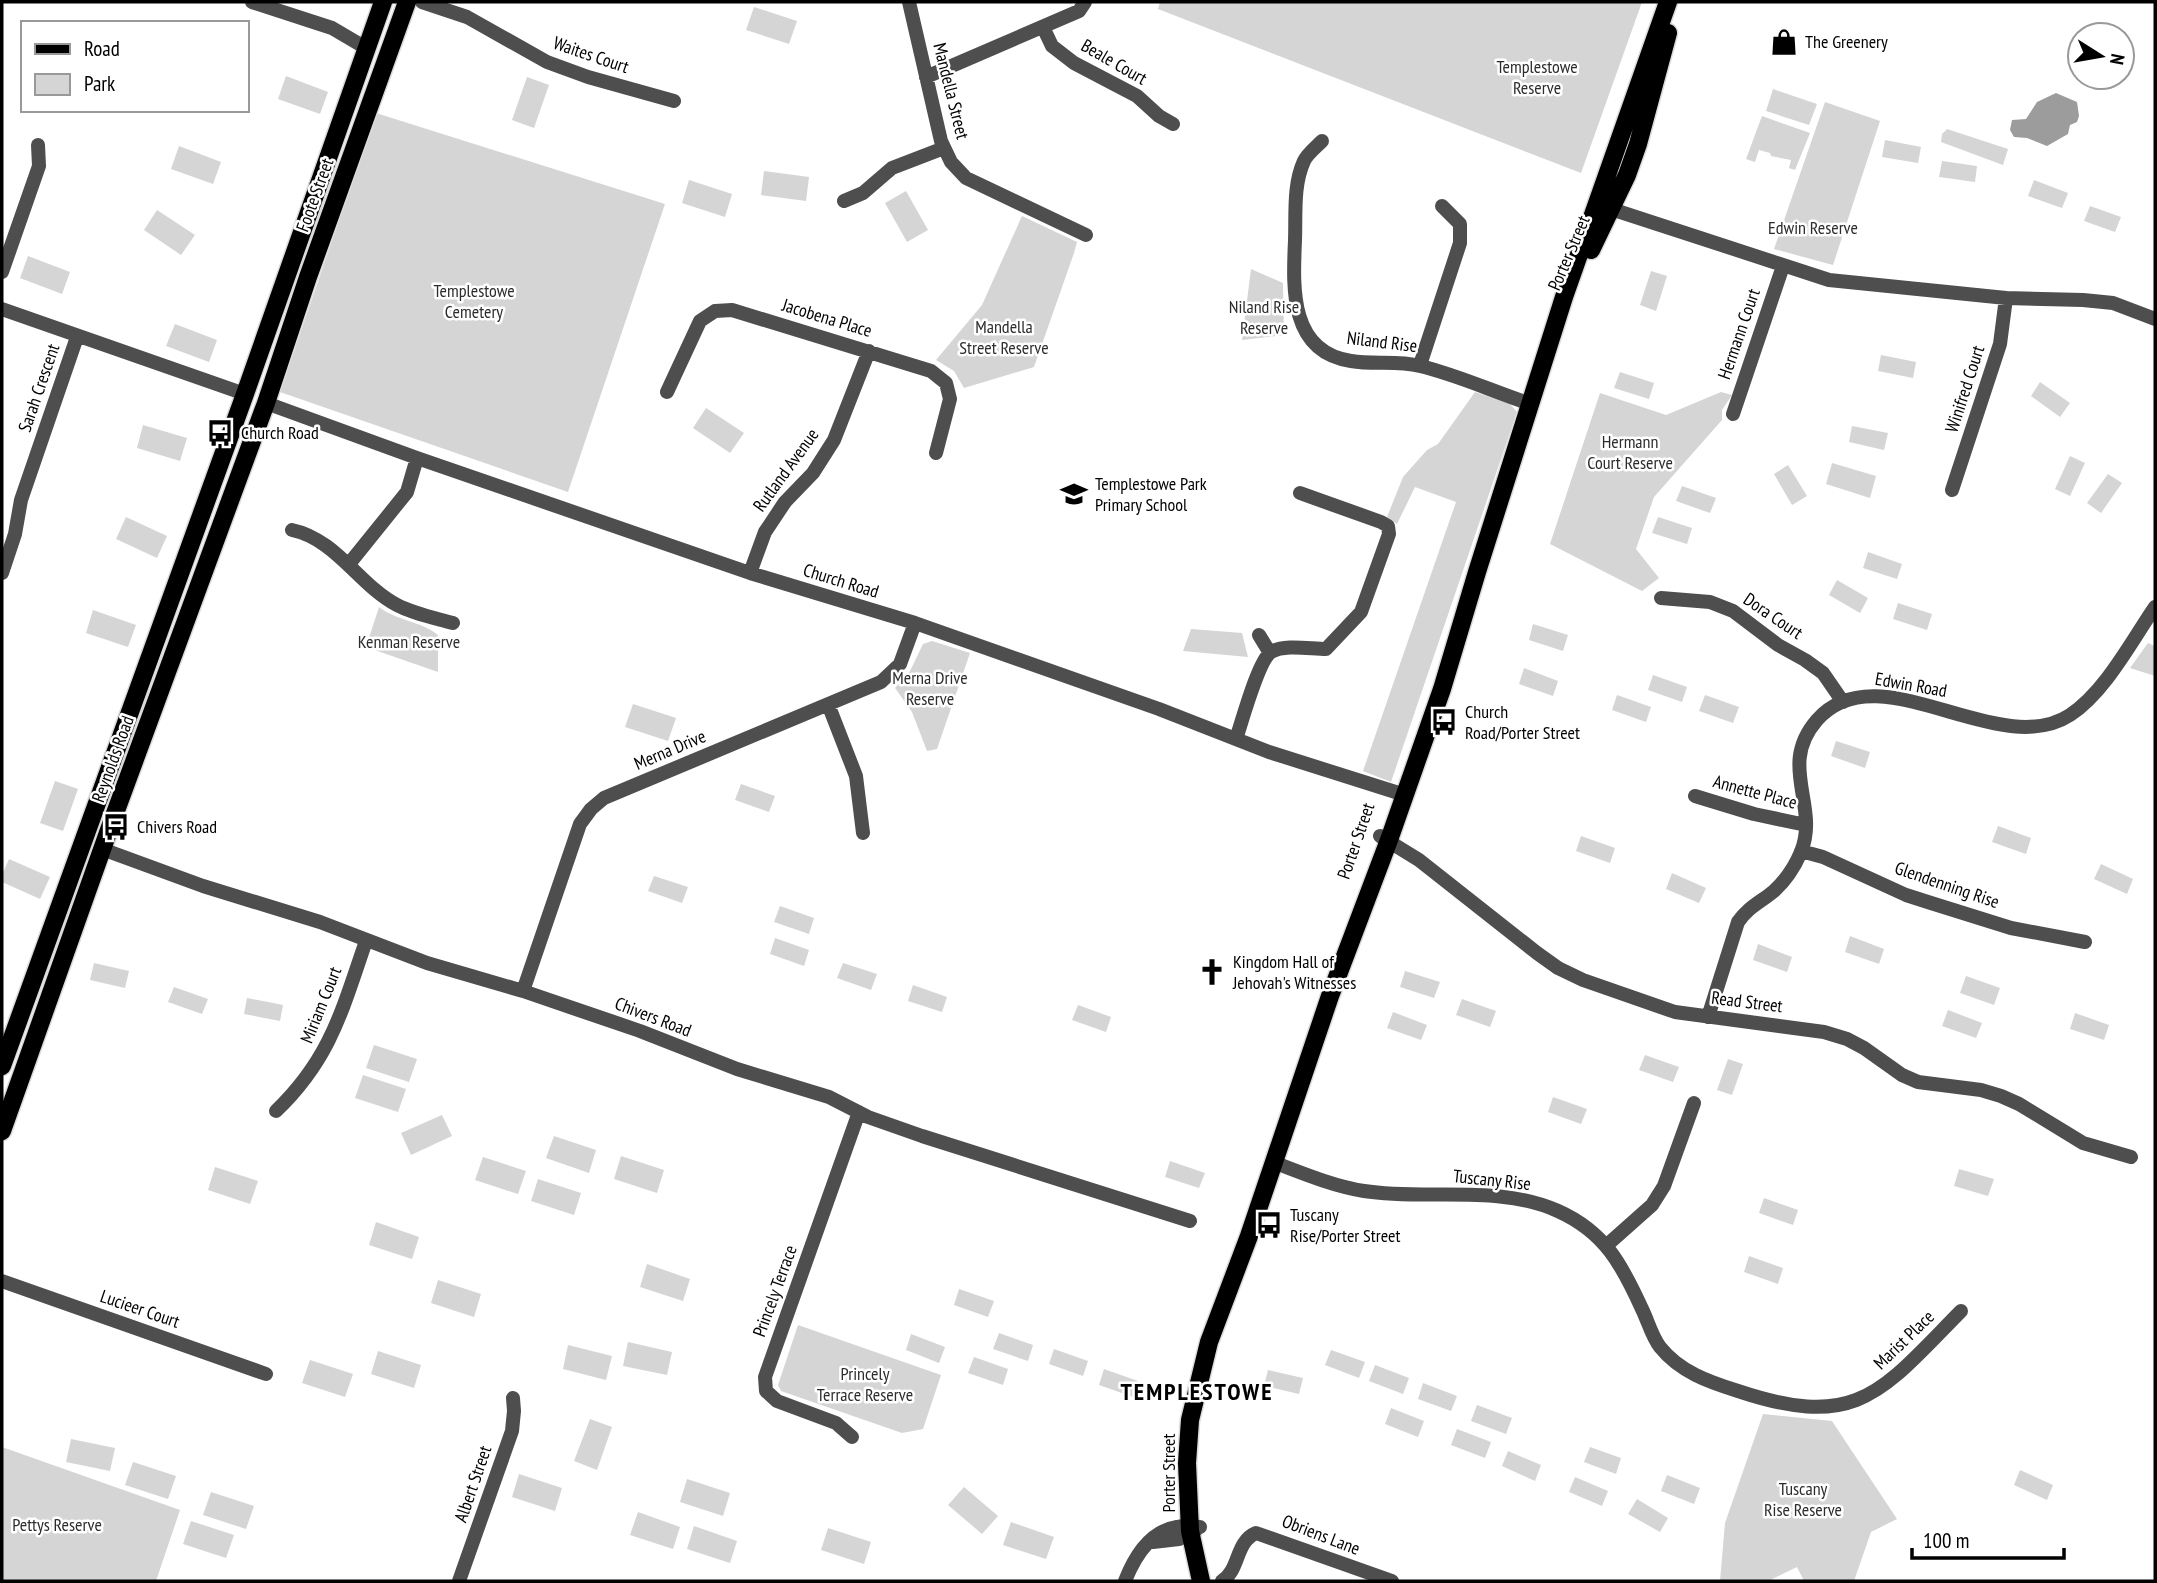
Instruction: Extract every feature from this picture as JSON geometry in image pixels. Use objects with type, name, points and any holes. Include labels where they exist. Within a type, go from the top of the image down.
[{"type":"main road","name":"Foote Street","points":[[245,394],[383,2]]},
{"type":"main road","name":"Foote Street","points":[[266,403],[307,277],[407,2]]},
{"type":"main road","name":"Porter Street","points":[[1192,1530],[1186,1464],[1190,1420],[1209,1342],[1273,1162],[1310,1024],[1385,838],[1477,572],[1531,404],[1603,206],[1624,126],[1668,2]]},
{"type":"main road","name":"Porter Street","points":[[1603,206],[1627,175],[1646,120],[1678,2]]},
{"type":"main road","name":"Reynolds Road","points":[[2,1066],[245,394]]},
{"type":"main road","points":[[221,459],[240,439],[255,402],[266,403]]},
{"type":"main road","name":"Reynolds Road","points":[[2,1130],[266,403]]},
{"type":"main road","points":[[203,510],[225,517]]},
{"type":"main road","points":[[1192,1530],[1201,1581]]},
{"type":"main road","points":[[1192,1530],[1211,1581]]},
{"type":"street","points":[[251,2],[332,28],[366,48]]},
{"type":"street","name":"Waites Court","points":[[422,2],[467,17],[547,62],[588,77],[674,101]]},
{"type":"street","name":"Mandella Street","points":[[909,2],[944,148],[951,162],[966,178],[1086,235]]},
{"type":"street","points":[[926,77],[1079,11],[1085,2]]},
{"type":"street","name":"Beale Court","points":[[1042,27],[1052,46],[1074,63],[1137,96],[1159,116],[1173,124]]},
{"type":"street","points":[[1624,126],[1635,129],[1646,120]]},
{"type":"street","name":"Niland Rise","points":[[1322,141],[1304,159],[1296,186],[1293,289],[1299,318],[1309,338],[1327,353],[1350,361],[1420,365],[1531,404]]},
{"type":"street","points":[[2,272],[39,166],[38,145]]},
{"type":"street","points":[[844,201],[863,193],[892,168],[944,148]]},
{"type":"street","points":[[1420,365],[1460,243],[1460,224],[1442,206]]},
{"type":"street","points":[[1603,206],[1829,280],[2006,298],[2113,303],[2155,319]]},
{"type":"street","name":"Hermann Court","points":[[1732,414],[1783,266]]},
{"type":"street","name":"Winifred Court","points":[[1952,490],[2000,344],[2006,298]]},
{"type":"street","points":[[2,309],[245,394]]},
{"type":"street","name":"Jacobena Place","points":[[667,392],[700,321],[715,312],[732,310],[931,371],[946,383],[950,399],[936,453]]},
{"type":"street","name":"Sarah Crescent","points":[[2,573],[15,534],[21,500],[78,337]]},
{"type":"street","name":"Rutland Avenue","points":[[750,573],[765,532],[785,502],[813,473],[834,440],[869,351]]},
{"type":"street","name":"Church Road","points":[[266,403],[750,573],[915,623],[1159,709],[1269,752],[1400,793]]},
{"type":"street","points":[[349,564],[407,492],[417,458]]},
{"type":"street","points":[[1236,739],[1261,667],[1270,653],[1285,648],[1326,649],[1361,612],[1389,534],[1388,526],[1381,522],[1300,493]]},
{"type":"street","points":[[292,530],[303,532],[349,564],[396,605],[453,623]]},
{"type":"street","name":"Dora Court","points":[[1661,598],[1710,602],[1733,611],[1778,645],[1823,673],[1843,702]]},
{"type":"street","name":"Edwin Road","points":[[1708,1017],[1738,922],[1745,912],[1772,892],[1787,876],[1801,851],[1806,825],[1798,764],[1804,739],[1818,719],[1843,702],[1865,695],[2016,728],[2043,726],[2068,716],[2099,688],[2155,607]]},
{"type":"street","name":"Merna Drive","points":[[523,991],[580,824],[591,809],[604,798],[881,682],[900,664],[915,623]]},
{"type":"street","points":[[1259,635],[1270,653]]},
{"type":"street","points":[[828,704],[856,776],[863,833]]},
{"type":"street","name":"Annette Place","points":[[1695,796],[1755,814],[1806,825]]},
{"type":"street","name":"Read Street","points":[[1385,838],[1419,860],[1558,968],[1583,980],[1675,1012],[1825,1032],[1847,1039],[1902,1075],[1918,1082],[1981,1090],[2001,1096],[2031,1110],[2083,1143],[2131,1157]]},
{"type":"street","name":"Chivers Road","points":[[102,849],[225,894],[313,919],[427,963],[523,991],[640,1031],[726,1066],[829,1097],[859,1112],[922,1136],[1190,1221]]},
{"type":"street","name":"Glendenning Rise","points":[[1801,851],[1822,857],[1906,895],[2011,928],[2085,942]]},
{"type":"street","name":"Miriam Court","points":[[276,1111],[297,1091],[324,1052],[336,1028],[366,941]]},
{"type":"street","points":[[1607,1245],[1652,1205],[1664,1186],[1694,1103]]},
{"type":"street","name":"Princely Terrace","points":[[852,1437],[836,1423],[777,1401],[766,1391],[765,1377],[859,1112]]},
{"type":"street","name":"Tuscany Rise","points":[[1273,1162],[1364,1191],[1522,1199],[1570,1217],[1607,1245],[1628,1277],[1659,1346],[1678,1365],[1706,1380],[1749,1395]]},
{"type":"street","name":"Lucieer Court","points":[[2,1280],[266,1374]]},
{"type":"street","name":"Marist Place","points":[[1749,1395],[1776,1403],[1812,1408],[1856,1401],[1890,1381],[1961,1311]]},
{"type":"street","name":"Albert Street","points":[[459,1581],[512,1431],[513,1398]]},
{"type":"street","name":"Porter Street","points":[[1125,1581],[1135,1560],[1148,1543],[1161,1533],[1176,1527],[1192,1530]]},
{"type":"street","name":"Obriens Lane","points":[[1222,1581],[1228,1577],[1243,1543],[1256,1533],[1392,1581]]},
{"type":"green space","name":"Templestowe Reserve","points":[[1160,2],[1642,2],[1581,173],[1158,9]]},
{"type":"green space","points":[[754,7],[797,21],[789,44],[746,30]]},
{"type":"green space","points":[[286,76],[328,92],[320,114],[278,99]]},
{"type":"green space","points":[[527,77],[549,85],[534,128],[512,120]]},
{"type":"green space","points":[[1773,89],[1817,104],[1809,125],[1766,111]]},
{"type":"green space","name":"Edwin Reserve","points":[[1825,102],[1880,121],[1833,265],[1774,249]]},
{"type":"green space","name":"Templestowe Cemetery","points":[[376,113],[665,204],[568,492],[280,392]]},
{"type":"green space","points":[[1762,116],[1810,133],[1795,170],[1789,168],[1791,160],[1771,156],[1770,153],[1759,150],[1755,162],[1746,159]]},
{"type":"green space","points":[[1947,129],[2008,149],[2003,165],[1941,142],[1942,134]]},
{"type":"green space","points":[[1885,140],[1921,147],[1918,163],[1882,157]]},
{"type":"green space","points":[[179,146],[221,162],[213,184],[171,169]]},
{"type":"green space","points":[[1942,161],[1977,166],[1975,182],[1939,177]]},
{"type":"green space","points":[[764,171],[809,177],[806,201],[761,195]]},
{"type":"green space","points":[[689,180],[732,194],[725,217],[682,203]]},
{"type":"green space","points":[[2034,180],[2068,193],[2062,208],[2028,196]]},
{"type":"green space","points":[[906,191],[928,230],[907,242],[885,203]]},
{"type":"green space","points":[[2090,206],[2121,217],[2115,232],[2084,221]]},
{"type":"green space","points":[[157,210],[195,235],[181,255],[144,230]]},
{"type":"green space","name":"Mandella Street Reserve","points":[[1022,216],[1077,242],[1074,253],[1034,367],[964,388],[954,371],[936,360],[982,305]]},
{"type":"green space","points":[[28,256],[70,272],[62,294],[20,278]]},
{"type":"green space","name":"Niland Rise Reserve","points":[[1251,269],[1283,283],[1284,335],[1242,340]]},
{"type":"green space","points":[[1651,271],[1667,276],[1656,311],[1640,305]]},
{"type":"green space","points":[[175,324],[217,340],[209,362],[166,346]]},
{"type":"green space","points":[[1881,355],[1916,362],[1913,378],[1878,371]]},
{"type":"green space","points":[[1620,372],[1654,383],[1649,399],[1614,388]]},
{"type":"green space","points":[[2040,382],[2070,403],[2060,417],[2031,396]]},
{"type":"green space","points":[[1475,392],[1510,404],[1517,412],[1391,782],[1363,771],[1456,502],[1415,487],[1397,524],[1387,517],[1403,477],[1427,450],[1438,444]]},
{"type":"green space","name":"Hermann Court Reserve","points":[[1721,392],[1732,395],[1722,410],[1722,420],[1654,497],[1636,549],[1659,578],[1642,591],[1550,544],[1600,393],[1666,415]]},
{"type":"green space","points":[[706,408],[744,433],[730,453],[693,428]]},
{"type":"green space","points":[[143,425],[187,438],[180,461],[137,448]]},
{"type":"green space","points":[[1852,426],[1888,433],[1884,450],[1849,442]]},
{"type":"green space","points":[[2070,456],[2085,463],[2070,496],[2055,489]]},
{"type":"green space","points":[[1832,463],[1876,476],[1870,498],[1826,484]]},
{"type":"green space","points":[[1788,465],[1807,496],[1792,505],[1774,474]]},
{"type":"green space","points":[[2108,474],[2122,483],[2101,513],[2087,503]]},
{"type":"green space","points":[[1682,486],[1716,498],[1710,513],[1676,501]]},
{"type":"green space","points":[[126,517],[167,536],[157,558],[116,539]]},
{"type":"green space","points":[[1658,517],[1692,528],[1687,544],[1652,533]]},
{"type":"green space","points":[[1868,552],[1902,564],[1897,579],[1863,568]]},
{"type":"green space","points":[[1837,580],[1868,598],[1860,613],[1829,595]]},
{"type":"green space","points":[[1898,603],[1932,614],[1927,630],[1893,619]]},
{"type":"green space","name":"Kenman Reserve","points":[[379,607],[438,635],[438,672],[366,647]]},
{"type":"green space","points":[[93,610],[136,625],[128,647],[86,633]]},
{"type":"green space","points":[[1533,624],[1568,635],[1563,651],[1529,640]]},
{"type":"green space","points":[[1191,629],[1242,633],[1248,657],[1183,651]]},
{"type":"green space","name":"Merna Drive Reserve","points":[[932,641],[970,653],[937,749],[927,751],[912,712],[895,688],[910,671],[923,644]]},
{"type":"green space","points":[[2148,643],[2155,646],[2155,676],[2130,668]]},
{"type":"green space","points":[[1524,668],[1558,681],[1553,696],[1519,684]]},
{"type":"green space","points":[[1653,675],[1687,687],[1682,702],[1648,690]]},
{"type":"green space","points":[[1617,695],[1651,707],[1646,722],[1612,710]]},
{"type":"green space","points":[[1705,695],[1739,707],[1733,723],[1699,711]]},
{"type":"green space","points":[[633,704],[676,718],[668,741],[625,727]]},
{"type":"green space","points":[[1836,741],[1870,752],[1865,768],[1831,756]]},
{"type":"green space","points":[[55,781],[78,789],[63,831],[40,823]]},
{"type":"green space","points":[[741,784],[775,796],[769,812],[735,800]]},
{"type":"green space","points":[[1998,826],[2031,838],[2026,854],[1992,842]]},
{"type":"green space","points":[[1581,836],[1615,848],[1610,863],[1576,851]]},
{"type":"green space","points":[[9,859],[50,877],[40,899],[2,882]]},
{"type":"green space","points":[[2101,864],[2133,879],[2127,894],[2094,879]]},
{"type":"green space","points":[[1672,873],[1706,888],[1699,903],[1666,889]]},
{"type":"green space","points":[[654,876],[688,887],[682,903],[648,891]]},
{"type":"green space","points":[[780,906],[814,918],[809,934],[774,922]]},
{"type":"green space","points":[[1850,936],[1884,949],[1879,964],[1845,952]]},
{"type":"green space","points":[[775,938],[809,950],[804,966],[770,954]]},
{"type":"green space","points":[[1758,944],[1792,957],[1787,972],[1753,960]]},
{"type":"green space","points":[[94,963],[129,971],[125,988],[90,980]]},
{"type":"green space","points":[[843,963],[877,974],[871,990],[837,978]]},
{"type":"green space","points":[[1405,971],[1440,982],[1434,998],[1400,987]]},
{"type":"green space","points":[[1966,976],[2000,988],[1994,1005],[1960,993]]},
{"type":"green space","points":[[913,985],[947,997],[942,1012],[908,1001]]},
{"type":"green space","points":[[174,987],[208,999],[202,1014],[168,1002]]},
{"type":"green space","points":[[247,998],[283,1005],[280,1021],[244,1014]]},
{"type":"green space","points":[[1462,999],[1496,1011],[1490,1027],[1456,1015]]},
{"type":"green space","points":[[1078,1005],[1111,1017],[1106,1032],[1072,1020]]},
{"type":"green space","points":[[1948,1010],[1982,1023],[1976,1038],[1942,1026]]},
{"type":"green space","points":[[1393,1012],[1427,1025],[1421,1040],[1387,1028]]},
{"type":"green space","points":[[2075,1013],[2109,1025],[2104,1040],[2070,1029]]},
{"type":"green space","points":[[374,1045],[417,1059],[409,1082],[366,1068]]},
{"type":"green space","points":[[1645,1055],[1679,1067],[1673,1082],[1639,1070]]},
{"type":"green space","points":[[1728,1059],[1743,1064],[1732,1095],[1717,1090]]},
{"type":"green space","points":[[363,1075],[406,1089],[398,1112],[355,1098]]},
{"type":"green space","points":[[1553,1097],[1587,1109],[1581,1124],[1548,1112]]},
{"type":"green space","points":[[442,1115],[452,1136],[411,1155],[401,1133]]},
{"type":"green space","points":[[554,1136],[596,1150],[589,1173],[546,1158]]},
{"type":"green space","points":[[621,1156],[664,1170],[657,1193],[614,1179]]},
{"type":"green space","points":[[483,1157],[526,1171],[518,1194],[475,1180]]},
{"type":"green space","points":[[1170,1161],[1205,1173],[1199,1188],[1165,1177]]},
{"type":"green space","points":[[215,1167],[258,1181],[250,1204],[208,1190]]},
{"type":"green space","points":[[1959,1169],[1994,1179],[1988,1196],[1954,1186]]},
{"type":"green space","points":[[538,1179],[581,1193],[574,1215],[531,1201]]},
{"type":"green space","points":[[1764,1198],[1798,1210],[1793,1225],[1759,1213]]},
{"type":"green space","points":[[376,1222],[419,1237],[412,1259],[369,1245]]},
{"type":"green space","points":[[1749,1256],[1783,1268],[1778,1284],[1744,1272]]},
{"type":"green space","points":[[647,1264],[690,1279],[683,1301],[640,1287]]},
{"type":"green space","points":[[438,1280],[481,1294],[474,1317],[431,1303]]},
{"type":"green space","points":[[959,1289],[994,1301],[988,1317],[954,1305]]},
{"type":"green space","name":"Princely Terrace Reserve","points":[[798,1325],[941,1375],[923,1429],[902,1433],[781,1391],[778,1385]]},
{"type":"green space","points":[[999,1333],[1033,1345],[1028,1361],[993,1349]]},
{"type":"green space","points":[[911,1334],[945,1347],[939,1363],[906,1350]]},
{"type":"green space","points":[[628,1342],[672,1352],[667,1375],[623,1366]]},
{"type":"green space","points":[[568,1345],[612,1356],[606,1380],[563,1369]]},
{"type":"green space","points":[[1054,1349],[1088,1361],[1083,1376],[1049,1364]]},
{"type":"green space","points":[[1331,1350],[1365,1362],[1359,1378],[1325,1365]]},
{"type":"green space","points":[[378,1351],[421,1365],[414,1388],[371,1374]]},
{"type":"green space","points":[[974,1357],[1008,1369],[1003,1385],[968,1373]]},
{"type":"green space","points":[[310,1360],[353,1374],[345,1397],[302,1383]]},
{"type":"green space","points":[[1375,1365],[1409,1378],[1403,1394],[1369,1381]]},
{"type":"green space","points":[[1104,1369],[1138,1381],[1133,1397],[1099,1385]]},
{"type":"green space","points":[[1268,1370],[1303,1378],[1299,1394],[1264,1386]]},
{"type":"green space","points":[[1423,1383],[1457,1396],[1451,1411],[1418,1399]]},
{"type":"green space","points":[[1477,1405],[1512,1418],[1506,1434],[1471,1421]]},
{"type":"green space","points":[[1391,1408],[1424,1421],[1418,1437],[1385,1424]]},
{"type":"green space","name":"Tuscany Rise Reserve","points":[[1763,1414],[1832,1421],[1897,1519],[1871,1532],[1854,1581],[1804,1581],[1797,1567],[1768,1581],[1720,1581],[1725,1523]]},
{"type":"green space","points":[[590,1419],[612,1427],[597,1470],[574,1461]]},
{"type":"green space","points":[[1457,1429],[1491,1442],[1485,1458],[1451,1445]]},
{"type":"green space","points":[[71,1439],[115,1448],[110,1471],[66,1462]]},
{"type":"green space","name":"Pettys Reserve","points":[[2,1447],[180,1510],[156,1581],[2,1581]]},
{"type":"green space","points":[[1590,1447],[1621,1458],[1616,1474],[1584,1462]]},
{"type":"green space","points":[[1508,1451],[1541,1465],[1535,1481],[1502,1466]]},
{"type":"green space","points":[[133,1462],[176,1476],[168,1499],[125,1485]]},
{"type":"green space","points":[[2020,1470],[2053,1485],[2047,1500],[2014,1485]]},
{"type":"green space","points":[[519,1474],[562,1488],[555,1511],[512,1497]]},
{"type":"green space","points":[[1667,1475],[1700,1488],[1694,1504],[1661,1491]]},
{"type":"green space","points":[[1575,1477],[1608,1491],[1602,1506],[1569,1492]]},
{"type":"green space","points":[[687,1479],[730,1493],[723,1516],[680,1502]]},
{"type":"green space","points":[[964,1487],[998,1516],[982,1534],[948,1505]]},
{"type":"green space","points":[[211,1492],[254,1506],[246,1529],[203,1515]]},
{"type":"green space","points":[[1637,1499],[1668,1518],[1660,1532],[1628,1514]]},
{"type":"green space","points":[[638,1512],[680,1527],[673,1549],[630,1535]]},
{"type":"green space","points":[[191,1521],[234,1535],[226,1558],[183,1544]]},
{"type":"green space","points":[[1011,1522],[1054,1537],[1046,1559],[1003,1545]]},
{"type":"green space","points":[[694,1526],[737,1541],[730,1563],[687,1549]]},
{"type":"green space","points":[[828,1528],[871,1542],[864,1564],[821,1550]]},
{"type":"shaded area","points":[[2056,93],[2077,102],[2079,116],[2077,122],[2070,125],[2068,134],[2047,146],[2027,138],[2014,137],[2010,130],[2012,120],[2026,119],[2037,102]]},
{"type":"place","name":"The Greenery","points":[[1784,42]]},
{"type":"place","name":"Church Road","points":[[220,433]]},
{"type":"place","name":"Templestowe Park Primary School","points":[[1074,494]]},
{"type":"place","name":"Church Road/Porter Street","points":[[1444,722]]},
{"type":"place","name":"Chivers Road","points":[[116,827]]},
{"type":"place","name":"Kingdom Hall of Jehovah's Witnesses","points":[[1212,972]]},
{"type":"place","name":"Tuscany Rise/Porter Street","points":[[1269,1225]]},
{"type":"district","name":"TEMPLESTOWE","points":[[1197,1392]]}]
